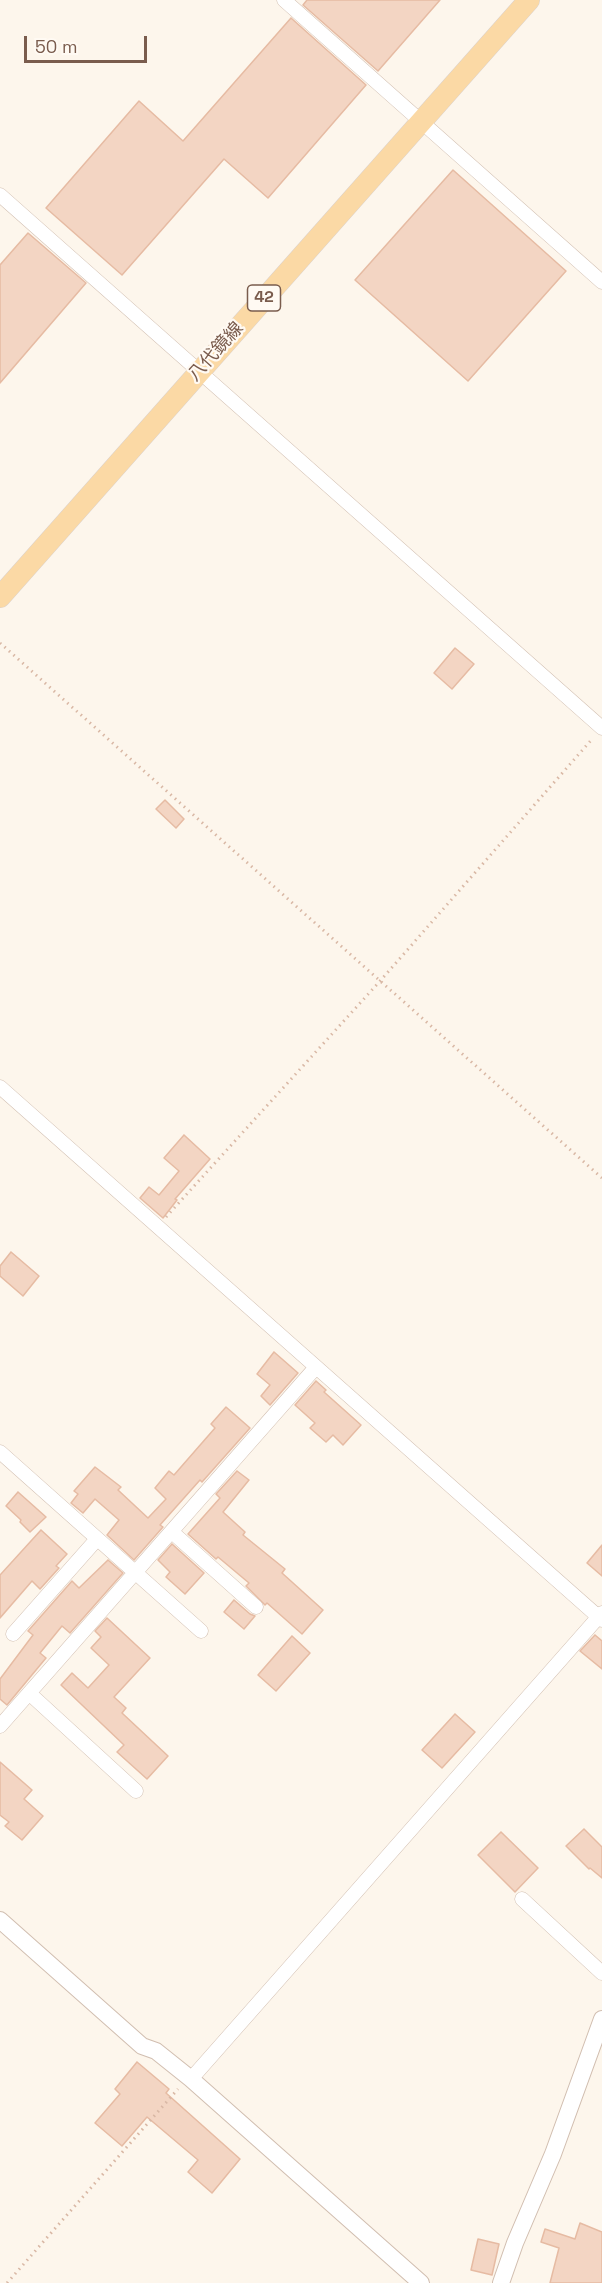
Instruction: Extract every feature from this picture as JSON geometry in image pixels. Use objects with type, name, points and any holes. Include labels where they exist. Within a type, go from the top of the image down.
[{"type":"main road","name":"八代鏡線","points":[[0,597],[529,0]]},
{"type":"street","points":[[284,0],[602,282]]},
{"type":"street","points":[[0,195],[602,728]]},
{"type":"street","points":[[0,1087],[601,1616],[191,2079]]},
{"type":"street","points":[[0,1726],[316,1366]]},
{"type":"street","points":[[0,1452],[201,1631]]},
{"type":"street","points":[[172,1532],[256,1607]]},
{"type":"street","points":[[13,1634],[97,1539]]},
{"type":"street","points":[[29,1693],[136,1791]]},
{"type":"street","points":[[522,1899],[602,1973]]},
{"type":"street","points":[[0,1920],[142,2046],[156,2050],[191,2079],[421,2283]]},
{"type":"street","points":[[501,2283],[515,2243],[553,2154],[602,2019]]},
{"type":"path","points":[[0,644],[602,1178]]},
{"type":"path","points":[[158,1225],[381,981],[602,728]]},
{"type":"path","points":[[7,2283],[184,2082],[191,2079]]},
{"type":"building","points":[[307,0],[440,0],[378,71],[303,5]]},
{"type":"building","points":[[291,18],[366,85],[268,198],[224,159],[122,275],[46,208],[139,101],[183,141]]},
{"type":"building","points":[[453,170],[566,271],[468,381],[355,280]]},
{"type":"building","points":[[28,233],[86,283],[0,383],[0,265]]},
{"type":"building","points":[[455,648],[474,664],[452,689],[434,673]]},
{"type":"building","points":[[165,800],[184,819],[176,828],[156,809]]},
{"type":"building","points":[[184,1135],[210,1159],[175,1199],[177,1200],[163,1218],[140,1198],[149,1187],[159,1195],[179,1171],[164,1158]]},
{"type":"building","points":[[11,1252],[39,1276],[23,1296],[0,1276],[0,1266]]},
{"type":"building","points":[[274,1352],[298,1373],[270,1405],[261,1396],[270,1385],[257,1374]]},
{"type":"building","points":[[316,1381],[326,1390],[324,1392],[361,1425],[343,1445],[333,1435],[326,1442],[310,1428],[315,1423],[295,1405]]},
{"type":"building","points":[[226,1407],[250,1428],[160,1525],[163,1527],[134,1560],[107,1535],[119,1520],[95,1499],[83,1513],[71,1503],[78,1494],[74,1491],[95,1467],[121,1487],[118,1490],[148,1518],[166,1499],[155,1488],[169,1471],[174,1475],[215,1428],[211,1424]]},
{"type":"building","points":[[237,1471],[249,1480],[223,1512],[245,1532],[243,1535],[285,1569],[282,1573],[323,1610],[302,1634],[267,1603],[265,1605],[246,1586],[249,1583],[218,1557],[216,1559],[188,1534],[220,1498],[216,1494]]},
{"type":"building","points":[[18,1492],[46,1517],[30,1532],[6,1506]]},
{"type":"building","points":[[41,1530],[67,1554],[56,1566],[59,1568],[40,1589],[32,1581],[0,1618],[0,1575]]},
{"type":"building","points":[[172,1544],[204,1573],[185,1594],[166,1577],[170,1572],[158,1560]]},
{"type":"building","points":[[602,1545],[602,1576],[587,1563]]},
{"type":"building","points":[[108,1560],[123,1573],[70,1633],[62,1626],[40,1653],[46,1658],[7,1705],[0,1699],[0,1679],[33,1635],[28,1631],[72,1581],[79,1588]]},
{"type":"building","points":[[234,1600],[255,1616],[244,1629],[224,1612]]},
{"type":"building","points":[[107,1618],[150,1658],[114,1697],[126,1708],[122,1713],[168,1756],[147,1779],[117,1752],[124,1745],[61,1685],[72,1673],[88,1688],[109,1665],[91,1648],[101,1637],[95,1631]]},
{"type":"building","points":[[595,1635],[602,1641],[602,1669],[580,1651]]},
{"type":"building","points":[[292,1636],[310,1653],[276,1691],[258,1675]]},
{"type":"building","points":[[455,1714],[475,1732],[442,1768],[422,1750]]},
{"type":"building","points":[[0,1762],[32,1790],[24,1799],[43,1816],[22,1840],[5,1826],[9,1822],[0,1815]]},
{"type":"building","points":[[584,1829],[602,1847],[602,1878],[589,1869],[566,1846]]},
{"type":"building","points":[[501,1832],[538,1868],[515,1892],[478,1855]]},
{"type":"building","points":[[137,2062],[169,2089],[166,2093],[240,2159],[212,2193],[188,2172],[198,2160],[147,2117],[122,2146],[95,2123],[120,2094],[115,2089]]},
{"type":"building","points":[[580,2223],[602,2232],[602,2283],[550,2283],[559,2248],[541,2242],[545,2229],[575,2239]]},
{"type":"building","points":[[478,2239],[499,2244],[492,2275],[471,2270]]}]
